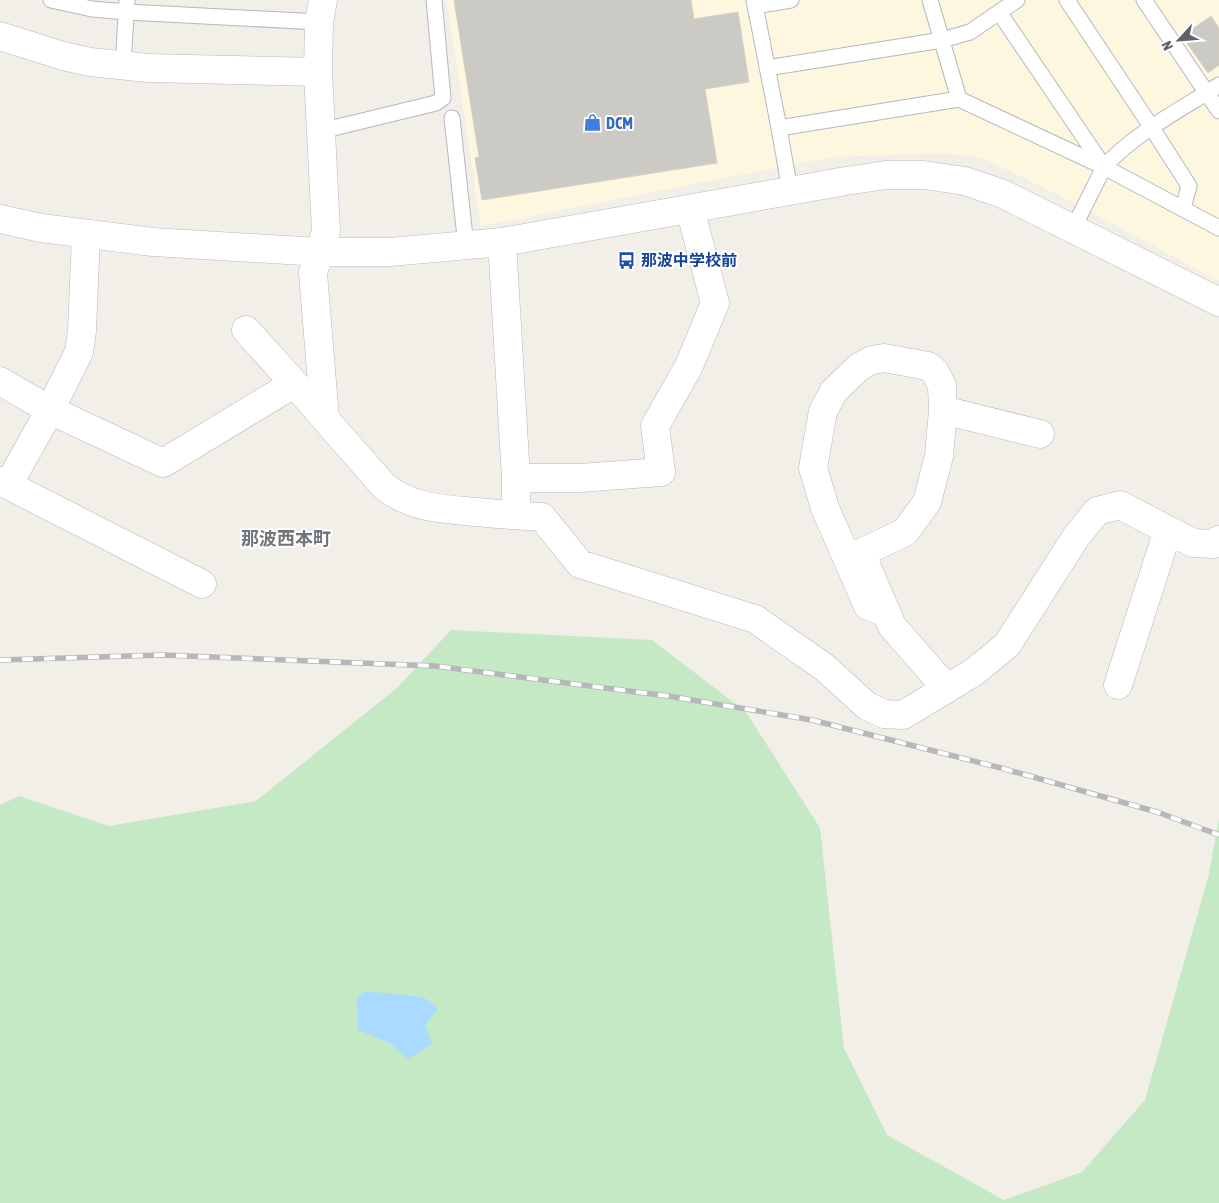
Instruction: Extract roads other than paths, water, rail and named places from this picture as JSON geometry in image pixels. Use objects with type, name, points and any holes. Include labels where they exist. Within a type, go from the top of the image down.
[{"type":"street","points":[[321,11],[318,72],[326,231],[313,273],[326,419],[329,424]]},
{"type":"street","points":[[0,36],[62,56],[123,66],[318,72]]},
{"type":"street","points":[[0,219],[41,228],[153,242],[319,252],[390,252],[502,242],[886,175],[924,175],[965,181],[1004,194],[1219,302]]},
{"type":"street","points":[[516,478],[580,478],[661,472],[656,426],[689,366],[715,303],[690,210]]},
{"type":"street","points":[[86,234],[82,331],[78,352],[50,410],[4,483],[202,584]]},
{"type":"street","points":[[502,242],[516,478],[516,516]]},
{"type":"street","points":[[246,330],[393,494],[410,502],[432,508],[542,517],[580,564],[755,620],[824,667],[867,706],[884,714],[903,715],[974,672],[1007,645],[1076,537],[1098,511],[1120,505],[1193,543],[1212,544],[1219,540]]},
{"type":"street","points":[[887,613],[868,606],[825,508],[814,468],[817,438],[823,411],[834,391],[859,366],[872,360],[884,358],[928,366],[935,372],[942,386],[943,410],[939,456],[927,502],[905,532],[861,552],[887,613],[892,626],[947,689]]},
{"type":"street","points":[[0,381],[50,410],[163,463],[282,391],[293,382]]},
{"type":"street","points":[[943,410],[1040,434]]},
{"type":"street","points":[[1118,685],[1168,530]]},
{"type":"lane","points":[[51,0],[92,9],[127,6],[321,11]]},
{"type":"lane","points":[[321,131],[436,103],[443,98],[434,0]]},
{"type":"lane","points":[[790,191],[754,3],[791,0]]},
{"type":"lane","points":[[930,0],[959,99]]},
{"type":"lane","points":[[767,68],[942,40],[970,32],[1017,0]]},
{"type":"lane","points":[[1067,0],[1189,186],[1183,209]]},
{"type":"lane","points":[[1144,0],[1213,89],[1219,111]]},
{"type":"lane","points":[[123,66],[127,6]]},
{"type":"lane","points":[[999,12],[1104,167]]},
{"type":"lane","points":[[1073,228],[1104,167],[1116,153],[1213,89]]},
{"type":"lane","points":[[779,128],[959,99],[1104,167],[1219,228]]},
{"type":"lane","points":[[452,118],[466,246]]},
{"type":"water","points":[[364,991],[423,997],[438,1008],[425,1025],[432,1044],[408,1059],[390,1043],[358,1030],[357,999]]},
{"type":"railway","points":[[0,660],[162,655],[435,666],[668,696],[812,720],[1001,768],[1157,812],[1219,835]]},
{"type":"place","name":"DCM","points":[[592,123]]},
{"type":"place","name":"那波中学校前","points":[[627,260]]},
{"type":"district","name":"那波西本町","points":[[286,538]]}]
